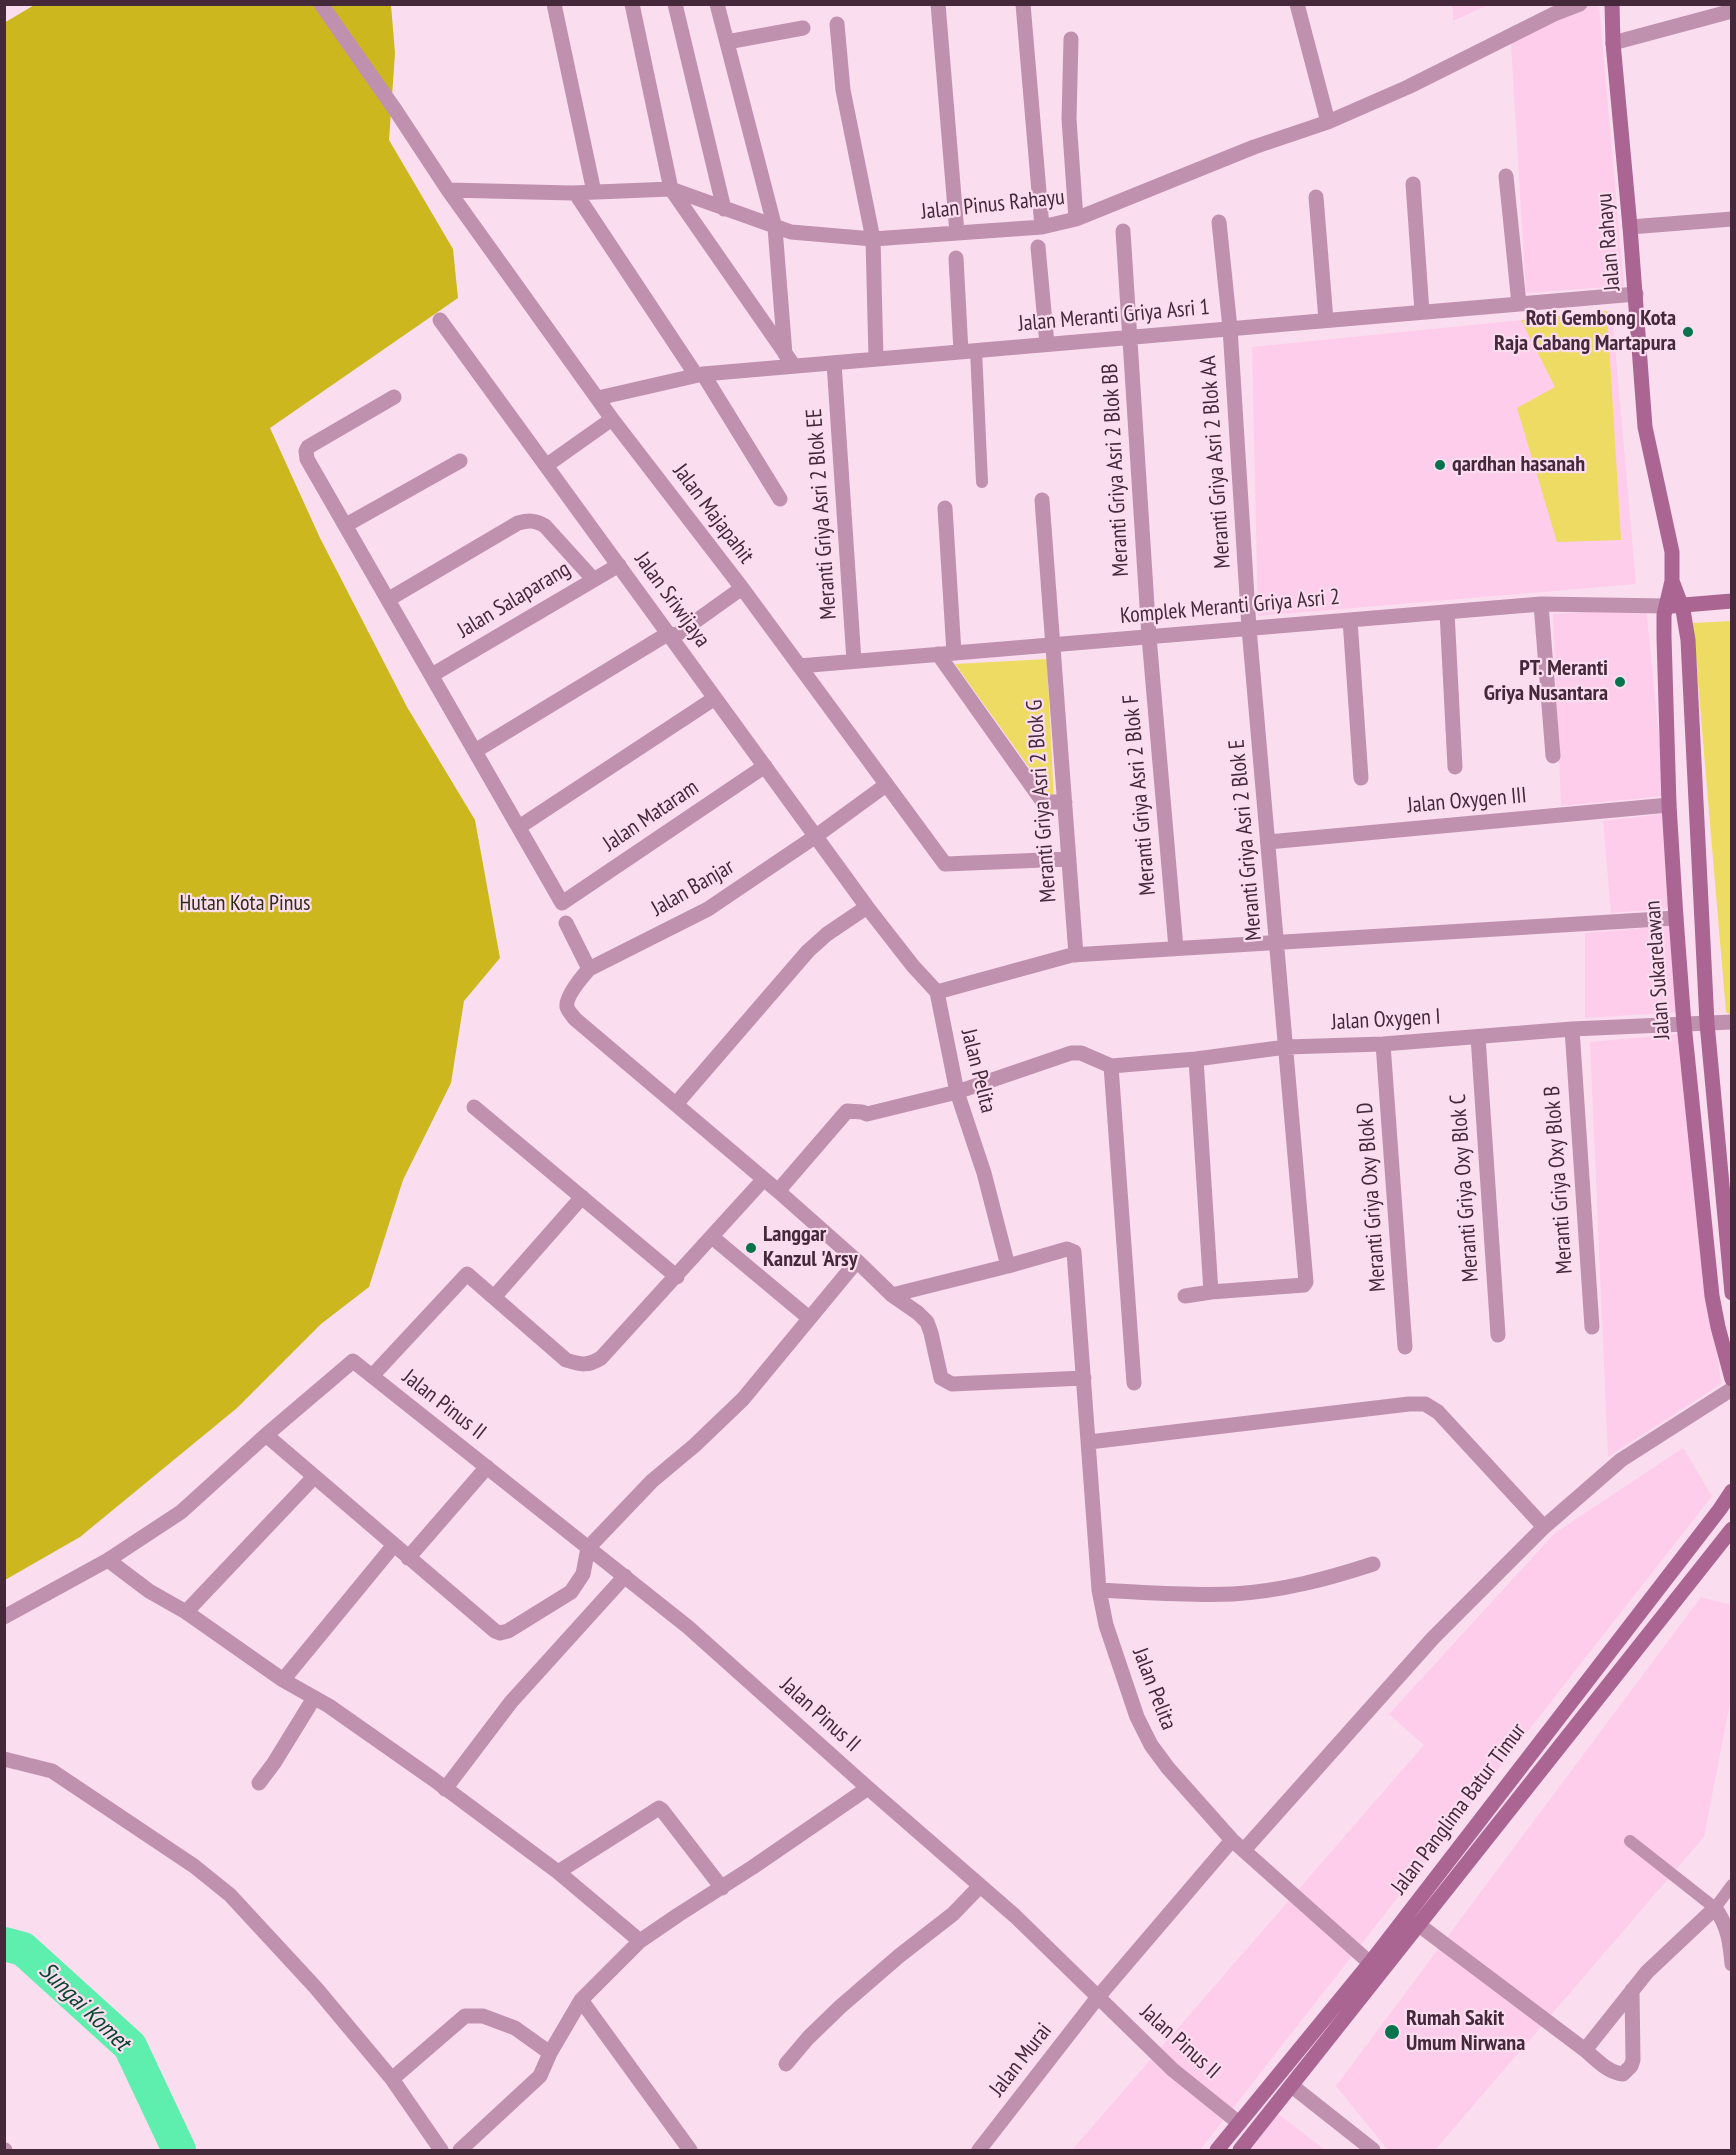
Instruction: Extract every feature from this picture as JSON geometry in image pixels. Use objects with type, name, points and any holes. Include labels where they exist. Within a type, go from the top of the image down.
[{"type":"main road","name":"Jalan Rahayu","points":[[1612,4],[1613,43],[1636,294],[1645,427],[1672,552],[1672,581]]},
{"type":"main road","name":"Jalan Sukarelawan","points":[[1672,581],[1673,606],[1688,640],[1707,1023],[1731,1293]]},
{"type":"main road","points":[[1673,606],[1731,601]]},
{"type":"main road","name":"Jalan Sukarelawan","points":[[1673,606],[1664,615],[1664,637],[1669,806],[1676,918],[1684,1024],[1712,1296],[1731,1379]]},
{"type":"main road","name":"Jalan Panglima Batur Timur","points":[[1217,2151],[1370,1963],[1720,1509],[1731,1491]]},
{"type":"main road","name":"Jalan Panglima Batur Timur","points":[[1240,2151],[1688,1586],[1731,1528]]},
{"type":"street","name":"Jalan Majapahit","points":[[321,4],[448,190],[612,419],[742,588],[945,864],[1069,859]]},
{"type":"street","points":[[554,4],[594,192]]},
{"type":"street","points":[[632,4],[671,189],[789,360]]},
{"type":"street","points":[[675,4],[724,209]]},
{"type":"street","points":[[717,4],[776,228],[789,360]]},
{"type":"street","points":[[938,4],[957,233]]},
{"type":"street","points":[[1023,4],[1042,227]]},
{"type":"street","points":[[1297,4],[1328,122]]},
{"type":"street","name":"Jalan Pinus Rahayu","points":[[448,190],[449,188],[572,193],[671,189],[790,232],[873,239],[1042,227],[1076,219],[1254,147],[1328,122],[1408,87],[1554,14],[1580,4]]},
{"type":"street","points":[[1613,43],[1731,11]]},
{"type":"street","points":[[837,24],[843,90],[873,239],[876,359]]},
{"type":"street","points":[[727,42],[803,28]]},
{"type":"street","points":[[1071,39],[1069,119],[1076,219]]},
{"type":"street","points":[[1506,176],[1519,304]]},
{"type":"street","points":[[1413,184],[1422,312]]},
{"type":"street","points":[[572,193],[576,194],[699,374],[780,499]]},
{"type":"street","points":[[1316,197],[1326,320]]},
{"type":"street","points":[[1630,227],[1731,219]]},
{"type":"street","name":"Meranti Griya Asri 2 Blok AA","points":[[1219,222],[1230,328],[1250,628]]},
{"type":"street","name":"Meranti Griya Asri 2 Blok BB","points":[[1123,231],[1149,637]]},
{"type":"street","points":[[1038,247],[1047,344]]},
{"type":"street","points":[[956,258],[969,351]]},
{"type":"street","name":"Jalan Meranti Griya Asri 1","points":[[598,398],[699,374],[789,360],[834,363],[1636,294]]},
{"type":"street","name":"Jalan Sriwijaya","points":[[440,320],[867,907]]},
{"type":"street","name":"Meranti Griya Asri 2 Blok EE","points":[[834,363],[854,661]]},
{"type":"street","points":[[394,397],[307,449],[307,459],[519,827],[716,698]]},
{"type":"street","points":[[547,465],[612,419]]},
{"type":"street","points":[[346,525],[460,461]]},
{"type":"street","name":"Meranti Griya Asri 2 Blok G","points":[[1042,500],[1076,955]]},
{"type":"street","points":[[945,508],[946,654],[1042,801],[1045,803],[1065,802]]},
{"type":"street","points":[[389,599],[518,523],[527,520],[545,526],[593,579]]},
{"type":"street","name":"Jalan Salaparang","points":[[432,675],[619,565]]},
{"type":"street","points":[[475,751],[670,636],[742,588]]},
{"type":"street","points":[[1541,604],[1553,756]]},
{"type":"street","name":"Komplek Meranti Griya Asri 2","points":[[799,666],[1541,604],[1673,606]]},
{"type":"street","points":[[1447,612],[1455,767]]},
{"type":"street","points":[[1350,620],[1361,778]]},
{"type":"street","name":"Meranti Griya Asri 2 Blok E","points":[[1211,1292],[1303,1286],[1305,1283],[1250,628]]},
{"type":"street","name":"Meranti Griya Asri 2 Blok F","points":[[1149,637],[1176,948]]},
{"type":"street","name":"Jalan Mataram","points":[[519,827],[562,903],[765,766]]},
{"type":"street","name":"Jalan Banjar","points":[[589,969],[708,909],[816,836],[886,785]]},
{"type":"street","name":"Jalan Oxygen III","points":[[1268,842],[1669,806]]},
{"type":"street","points":[[676,1104],[802,958],[827,934],[867,907],[913,966],[937,992],[1076,955],[1676,918]]},
{"type":"street","points":[[567,923],[589,969],[578,982],[567,1003],[567,1009],[575,1019],[778,1191],[857,1261],[891,1295],[918,1313],[927,1322],[942,1378],[952,1384],[1084,1378]]},
{"type":"street","name":"Jalan Pelita","points":[[937,992],[957,1092],[984,1173],[1008,1266],[1067,1249],[1074,1251],[1099,1590],[1106,1625],[1133,1706],[1151,1745],[1168,1768],[1238,1845],[1370,1963]]},
{"type":"street","name":"Jalan Oxygen I","points":[[957,1092],[1071,1053],[1081,1053],[1111,1066],[1197,1059],[1286,1047],[1383,1044],[1572,1029],[1731,1022]]},
{"type":"street","name":"Meranti Griya Oxy Blok B","points":[[1572,1029],[1592,1327]]},
{"type":"street","name":"Meranti Griya Oxy Blok C","points":[[1478,1037],[1498,1335]]},
{"type":"street","name":"Meranti Griya Oxy Blok D","points":[[1383,1044],[1405,1347]]},
{"type":"street","points":[[1185,1296],[1211,1292],[1197,1059]]},
{"type":"street","points":[[1111,1066],[1134,1383]]},
{"type":"street","points":[[778,1191],[847,1111],[867,1114],[957,1092]]},
{"type":"street","points":[[474,1107],[677,1277]]},
{"type":"street","points":[[372,1376],[467,1274],[566,1360],[580,1365],[589,1365],[602,1358],[763,1180]]},
{"type":"street","points":[[495,1296],[582,1197]]},
{"type":"street","points":[[712,1237],[809,1318]]},
{"type":"street","points":[[4,1617],[108,1560],[181,1512],[266,1435],[490,1627],[500,1633],[508,1631],[577,1586],[583,1574],[588,1548],[652,1481],[743,1399],[857,1261]]},
{"type":"street","points":[[891,1295],[1008,1266]]},
{"type":"street","name":"Jalan Pinus II","points":[[266,1435],[352,1360],[688,1627],[1015,1916],[1173,2070],[1239,2123]]},
{"type":"street","name":"Jalan Murai","points":[[979,2151],[1098,1997],[1432,1638],[1544,1527],[1621,1460],[1731,1389]]},
{"type":"street","points":[[1089,1442],[1425,1404],[1438,1412],[1544,1527]]},
{"type":"street","points":[[408,1558],[487,1467]]},
{"type":"street","points":[[186,1612],[314,1477]]},
{"type":"street","points":[[283,1680],[394,1545]]},
{"type":"street","points":[[108,1560],[149,1591],[186,1612],[283,1680],[329,1706],[445,1789],[558,1872],[640,1941]]},
{"type":"street","points":[[1099,1590],[1230,1594],[1253,1592],[1322,1580],[1373,1564]]},
{"type":"street","points":[[445,1789],[511,1702],[625,1576]]},
{"type":"street","points":[[259,1783],[314,1698]]},
{"type":"street","points":[[4,1759],[52,1771],[194,1866],[230,1895],[316,1988],[392,2079],[441,2151]]},
{"type":"street","points":[[460,2151],[540,2076],[550,2052],[580,2000],[640,1941],[868,1788]]},
{"type":"street","points":[[558,1872],[659,1808],[722,1888]]},
{"type":"street","points":[[786,2064],[808,2038],[840,2007],[899,1956],[954,1914],[980,1886]]},
{"type":"street","points":[[1585,2050],[1632,1990],[1660,1959],[1715,1908],[1729,1932],[1731,1964]]},
{"type":"street","points":[[1419,1925],[1618,2074],[1623,2074],[1631,2066],[1632,1990]]},
{"type":"street","points":[[580,2000],[690,2151]]},
{"type":"street","points":[[392,2079],[465,2016],[483,2016],[516,2028],[550,2052]]},
{"type":"street","points":[[1292,2086],[1373,2151]]},
{"type":"lane","points":[[969,351],[982,482]]},
{"type":"lane","points":[[1630,1842],[1715,1908],[1731,1885]]},
{"type":"shaded area","points":[[1452,4],[1488,4],[1488,5],[1453,21]]},
{"type":"shaded area","points":[[1565,5],[1599,5],[1624,286],[1526,293],[1510,27]]},
{"type":"shaded area","points":[[1607,311],[1621,540],[1557,542],[1517,408],[1555,387],[1521,320]]},
{"type":"shaded area","name":"qardhan hasanah","points":[[1612,311],[1636,584],[1258,616],[1252,347]]},
{"type":"shaded area","points":[[1646,608],[1665,796],[1561,806],[1553,614]]},
{"type":"shaded area","points":[[1731,621],[1731,1015],[1726,1012],[1693,623]]},
{"type":"shaded area","points":[[1047,659],[1054,802],[955,664]]},
{"type":"shaded area","points":[[1663,814],[1673,908],[1611,913],[1603,821]]},
{"type":"shaded area","points":[[1670,926],[1680,1012],[1585,1018],[1585,933]]},
{"type":"shaded area","points":[[1678,1034],[1721,1384],[1608,1457],[1590,1042]]},
{"type":"shaded area","points":[[1683,1448],[1712,1496],[1200,2150],[1072,2150],[1424,1745],[1389,1714],[1555,1533]]},
{"type":"shaded area","points":[[1701,1597],[1731,1605],[1731,1698],[1704,1837],[1435,2150],[1388,2150],[1336,2086]]},
{"type":"shaded area","points":[[1273,2110],[1325,2150],[1242,2150]]},
{"type":"green space","name":"Hutan Kota Pinus","points":[[36,4],[391,5],[395,53],[389,140],[453,249],[458,298],[270,428],[320,538],[407,707],[475,820],[500,958],[464,1001],[451,1083],[403,1180],[369,1287],[321,1324],[237,1408],[80,1537],[5,1580],[4,23]]},
{"type":"waterway","name":"Sungai Komet","points":[[4,1944],[23,1949],[130,2046],[179,2150]]},
{"type":"place","name":"Roti Gembong Kota Raja Cabang Martapura","points":[[1688,332]]},
{"type":"place","name":"qardhan hasanah","points":[[1440,465]]},
{"type":"place","name":"PT. Meranti Griya Nusantara","points":[[1620,682]]},
{"type":"place","name":"Langgar Kanzul 'Arsy","points":[[751,1248]]},
{"type":"place","name":"Rumah Sakit Umum Nirwana","points":[[1392,2032]]}]
